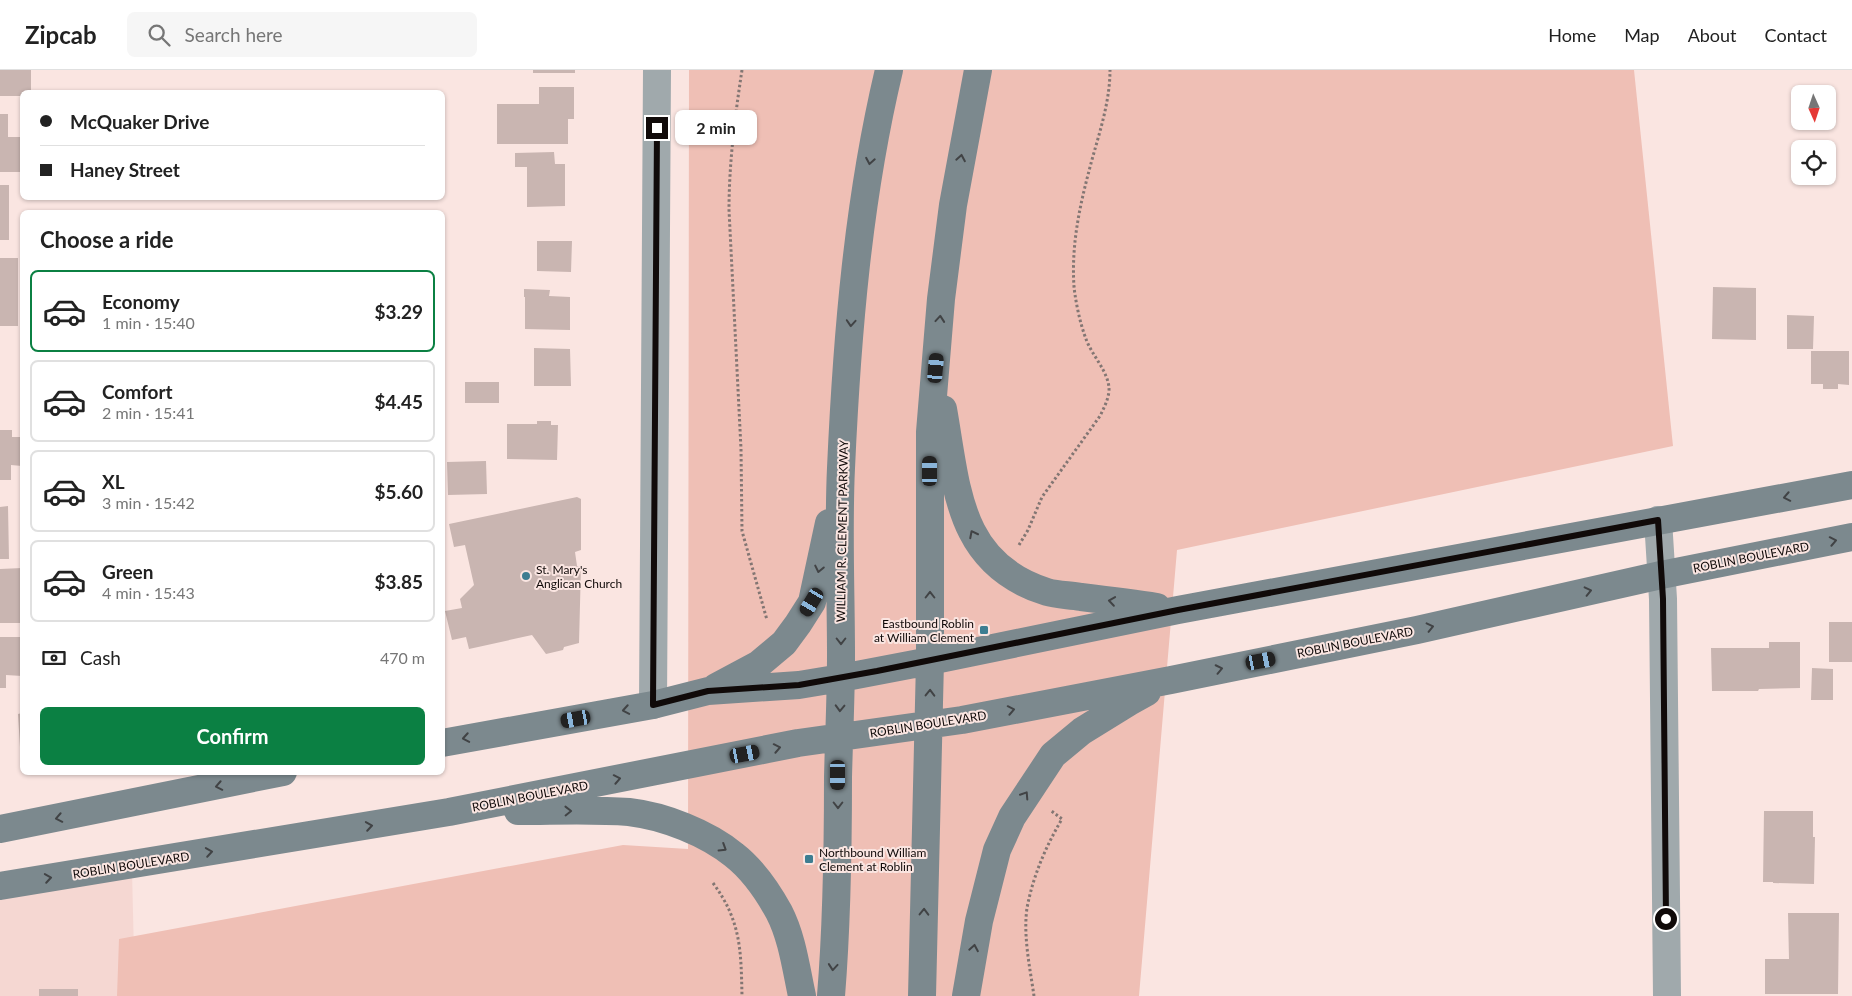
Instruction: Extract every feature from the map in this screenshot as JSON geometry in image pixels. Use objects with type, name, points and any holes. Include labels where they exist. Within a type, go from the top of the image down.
[{"type":"main road","name":"WILLIAM R. CLEMENT PARKWAY","points":[[831,996],[836,940],[841,678],[841,470],[853,295],[863,209],[879,113],[889,70]]},
{"type":"main road","points":[[922,996],[930,661],[930,432],[941,299],[953,205],[978,70]]},
{"type":"main road","points":[[936,368],[956,482],[964,516],[986,556],[1003,571],[1023,582],[1048,592],[1178,610]]},
{"type":"main road","points":[[708,691],[758,664],[784,643],[812,602],[841,470]]},
{"type":"main road","points":[[445,742],[653,705],[708,691],[799,685],[841,678],[1178,610],[1852,484]]},
{"type":"main road","name":"ROBLIN BOULEVARD","points":[[0,886],[449,812],[789,745],[929,725],[1171,680],[1417,630],[1661,575],[1852,537]]},
{"type":"main road","points":[[966,996],[979,921],[997,850],[1012,816],[1027,792],[1053,755],[1082,731],[1129,702],[1171,680]]},
{"type":"main road","points":[[0,830],[269,775]]},
{"type":"main road","points":[[449,812],[591,810],[631,812],[668,821],[699,833],[735,855],[758,880],[779,912],[792,948],[802,996]]},
{"type":"street","points":[[653,705],[657,70]]},
{"type":"street","points":[[1658,520],[1661,575],[1667,996]]},
{"type":"path","points":[[742,70],[735,116],[729,183],[729,226],[741,449],[742,531],[771,634],[784,643]]},
{"type":"path","points":[[1003,571],[1028,530],[1042,497],[1100,416],[1109,390],[1107,378],[1087,341],[1081,322],[1074,289],[1073,258],[1076,226],[1104,115],[1110,70]]},
{"type":"path","points":[[1027,792],[1062,819],[1047,846],[1027,908],[1028,958],[1034,996]]},
{"type":"path","points":[[714,883],[726,901],[736,926],[741,963],[742,996]]},
{"type":"shaded area","points":[[689,70],[1634,70],[1673,446],[1177,550],[1139,996],[117,996],[119,939],[623,845],[688,849]]},
{"type":"shaded area","points":[[132,871],[135,996],[0,996],[0,893]]},
{"type":"building","points":[[0,70],[31,70],[31,90],[20,90],[20,96],[0,96]]},
{"type":"building","points":[[533,70],[575,70],[575,73],[533,73]]},
{"type":"building","points":[[539,87],[574,87],[574,119],[568,119],[568,144],[497,144],[497,104],[539,104]]},
{"type":"building","points":[[0,114],[8,114],[8,137],[20,137],[20,172],[0,172]]},
{"type":"building","points":[[554,152],[555,164],[565,164],[565,206],[527,207],[527,167],[515,167],[515,153]]},
{"type":"building","points":[[0,185],[9,185],[9,240],[0,240]]},
{"type":"building","points":[[537,241],[572,241],[571,272],[537,271]]},
{"type":"building","points":[[0,258],[18,258],[18,326],[0,326]]},
{"type":"building","points":[[1713,287],[1756,288],[1756,340],[1712,339]]},
{"type":"building","points":[[524,289],[550,290],[549,296],[570,297],[570,330],[525,329]]},
{"type":"building","points":[[1787,315],[1814,316],[1813,349],[1787,349]]},
{"type":"building","points":[[534,348],[570,349],[571,386],[534,386]]},
{"type":"building","points":[[1811,351],[1849,351],[1849,385],[1838,384],[1838,389],[1823,389],[1823,384],[1811,384]]},
{"type":"building","points":[[465,382],[499,382],[499,403],[465,403]]},
{"type":"building","points":[[537,421],[551,421],[551,425],[558,425],[557,460],[507,459],[507,424],[537,424]]},
{"type":"building","points":[[0,430],[12,430],[12,437],[20,437],[20,466],[11,465],[11,480],[0,480]]},
{"type":"building","points":[[486,461],[487,494],[448,495],[447,462]]},
{"type":"building","name":"St. Mary's Anglican Church","points":[[577,497],[581,499],[581,550],[575,552],[577,566],[581,566],[579,643],[564,647],[563,650],[546,654],[532,635],[469,649],[466,637],[452,640],[445,611],[462,608],[460,599],[474,585],[465,545],[454,547],[449,524]]},
{"type":"building","points":[[8,506],[9,559],[0,559],[0,507]]},
{"type":"building","points":[[20,568],[20,623],[0,623],[0,569]]},
{"type":"building","points":[[1829,622],[1852,622],[1852,662],[1829,662]]},
{"type":"building","points":[[0,637],[20,637],[20,676],[6,675],[6,688],[0,688]]},
{"type":"building","points":[[1769,642],[1800,642],[1800,688],[1759,689],[1758,691],[1712,691],[1711,648],[1769,648]]},
{"type":"building","points":[[1812,668],[1833,669],[1833,700],[1811,700]]},
{"type":"building","points":[[18,714],[20,714],[20,747]]},
{"type":"building","points":[[1764,811],[1813,811],[1813,837],[1815,837],[1814,884],[1763,882]]},
{"type":"building","points":[[1788,913],[1839,913],[1838,994],[1765,994],[1765,959],[1789,959]]},
{"type":"building","points":[[39,989],[78,989],[78,996],[39,996]]},
{"type":"place","name":"St. Mary's Anglican Church","points":[[526,576]]},
{"type":"place","name":"Eastbound Roblin at William Clement","points":[[984,630]]},
{"type":"place","name":"Northbound William Clement at Roblin","points":[[809,859]]},
{"type":"route","points":[[657,128],[653,705],[708,691],[799,685],[877,671],[1178,610],[1658,520],[1663,599],[1666,919]]}]
